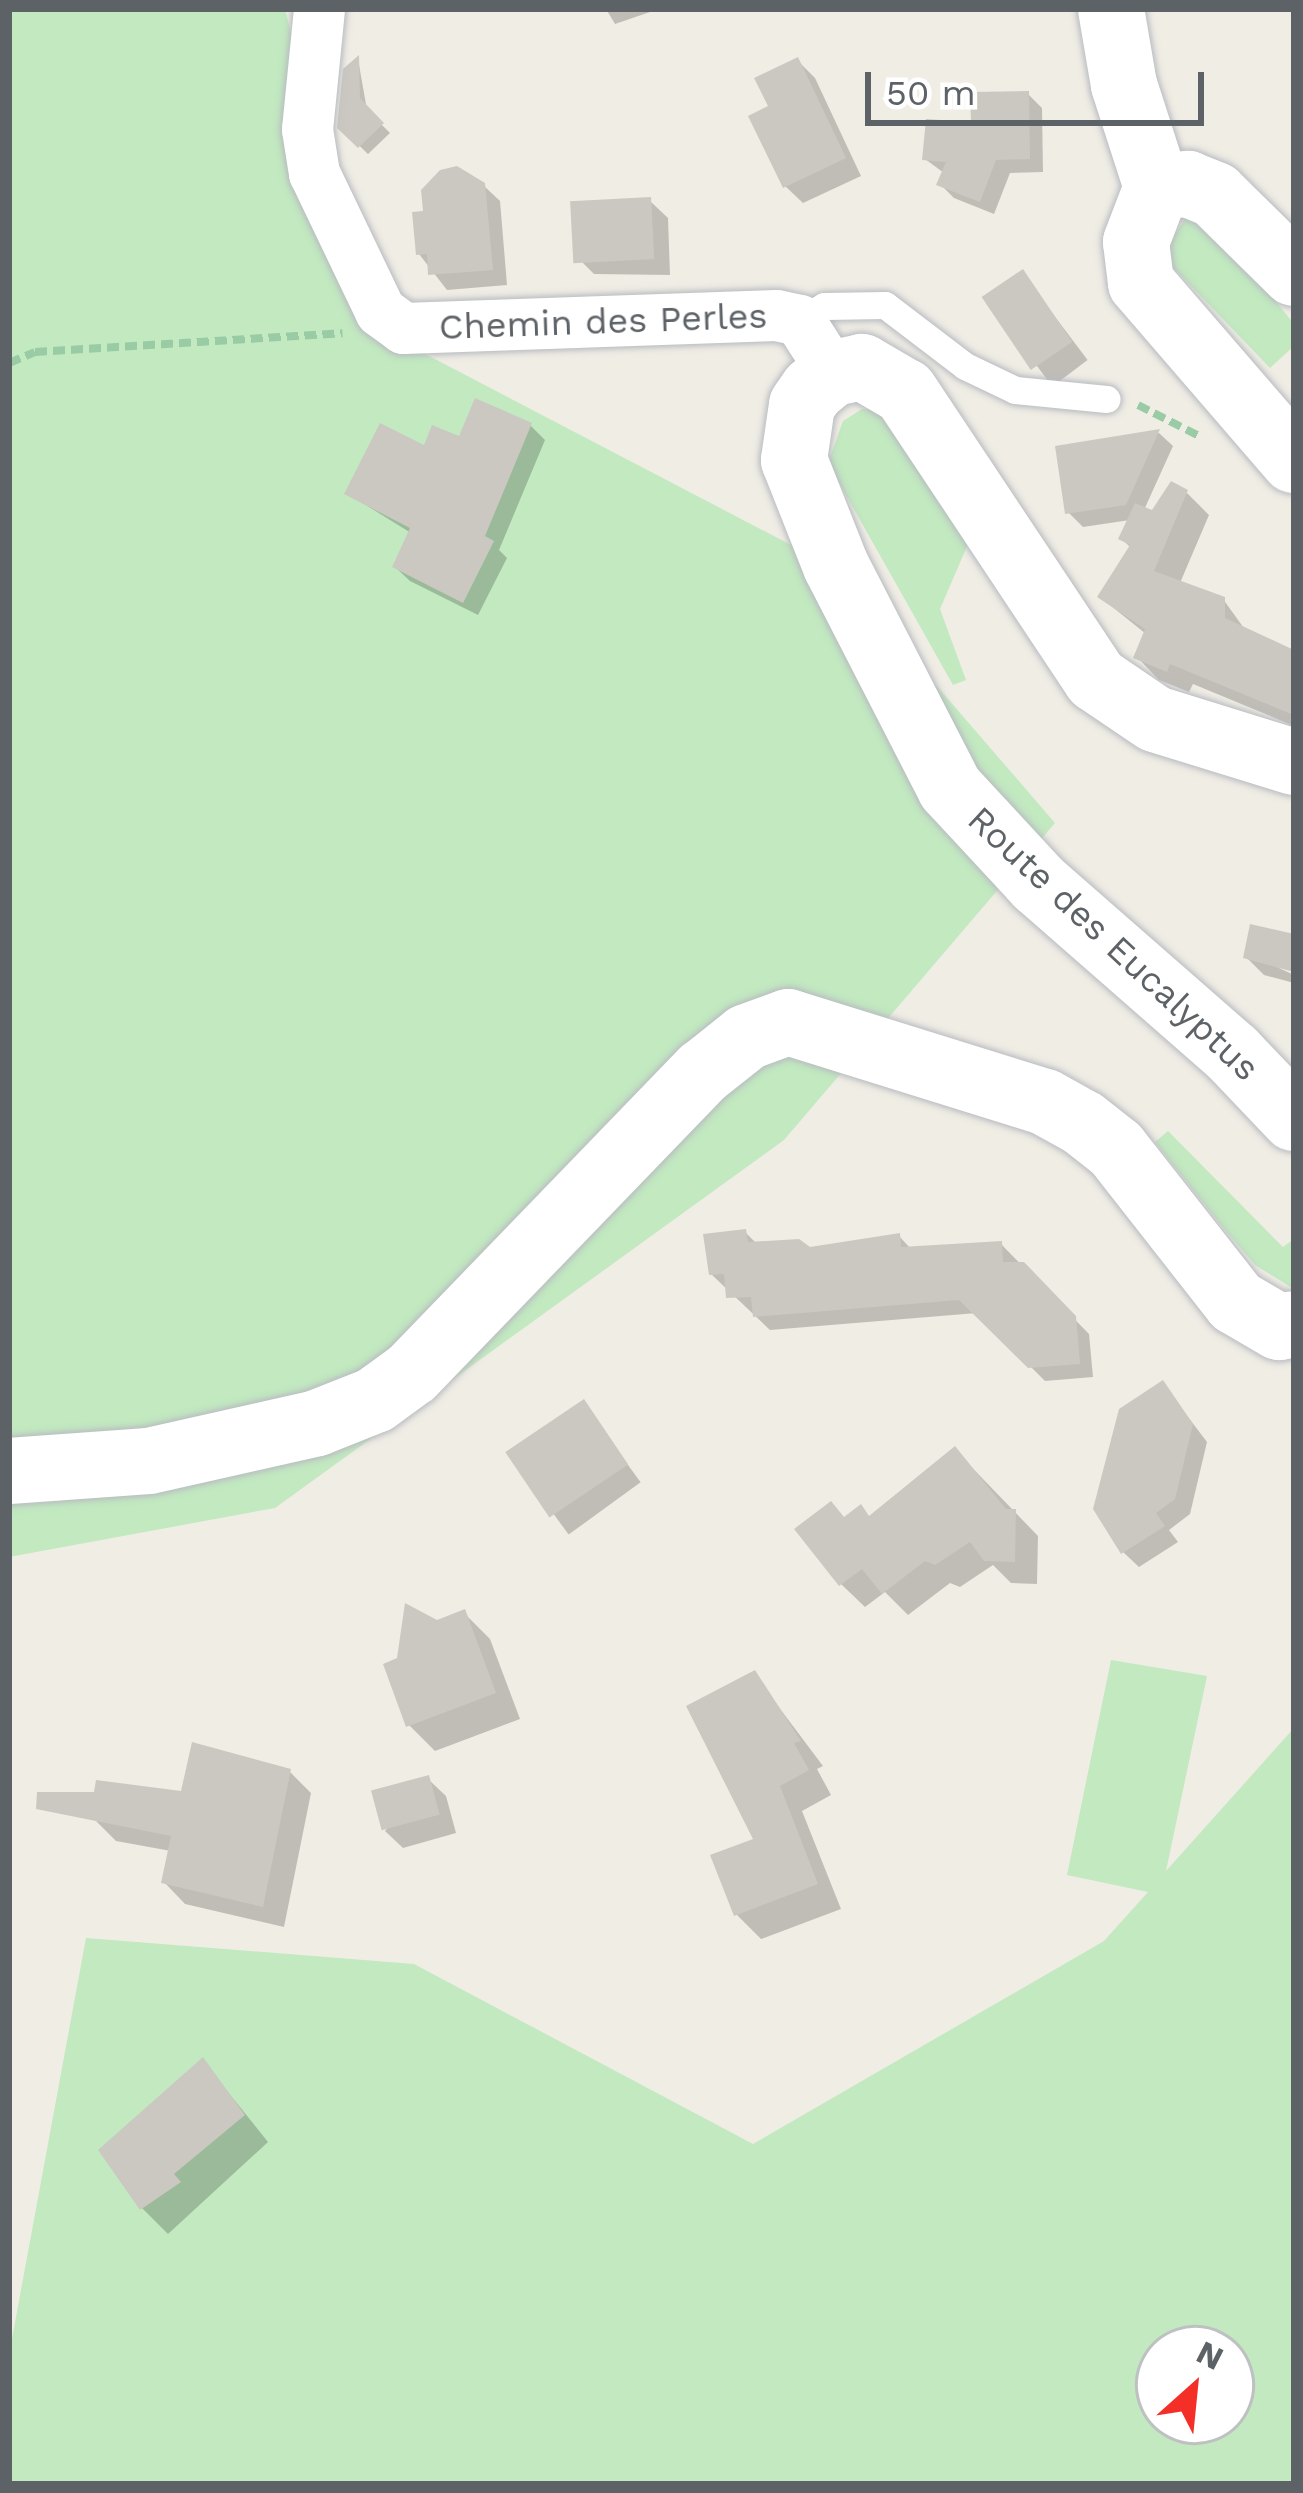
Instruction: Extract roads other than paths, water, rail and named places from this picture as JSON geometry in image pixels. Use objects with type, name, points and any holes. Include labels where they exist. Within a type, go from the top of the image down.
[{"type":"main road","points":[[1111,9],[1157,187],[1136,242],[1141,283],[1294,460]]},
{"type":"main road","points":[[1157,187],[1188,184],[1215,195],[1294,273]]},
{"type":"main road","points":[[816,346],[905,392],[1096,679],[1155,719],[1294,762]]},
{"type":"main road","name":"Route des Eucalyptus","points":[[816,346],[794,460],[836,566],[950,788],[1039,884],[1232,1053],[1294,1118]]},
{"type":"main road","points":[[9,1471],[149,1461],[317,1424],[375,1400],[412,1373],[703,1072],[747,1037],[788,1022],[1002,1088],[1083,1123],[1116,1149],[1236,1302],[1279,1327],[1294,1324]]},
{"type":"street","name":"Chemin des Perles","points":[[319,9],[307,129],[314,172],[380,311],[403,328],[816,346]]},
{"type":"lane","points":[[816,346],[824,306],[884,305],[965,366],[1015,390],[1107,399]]}]
